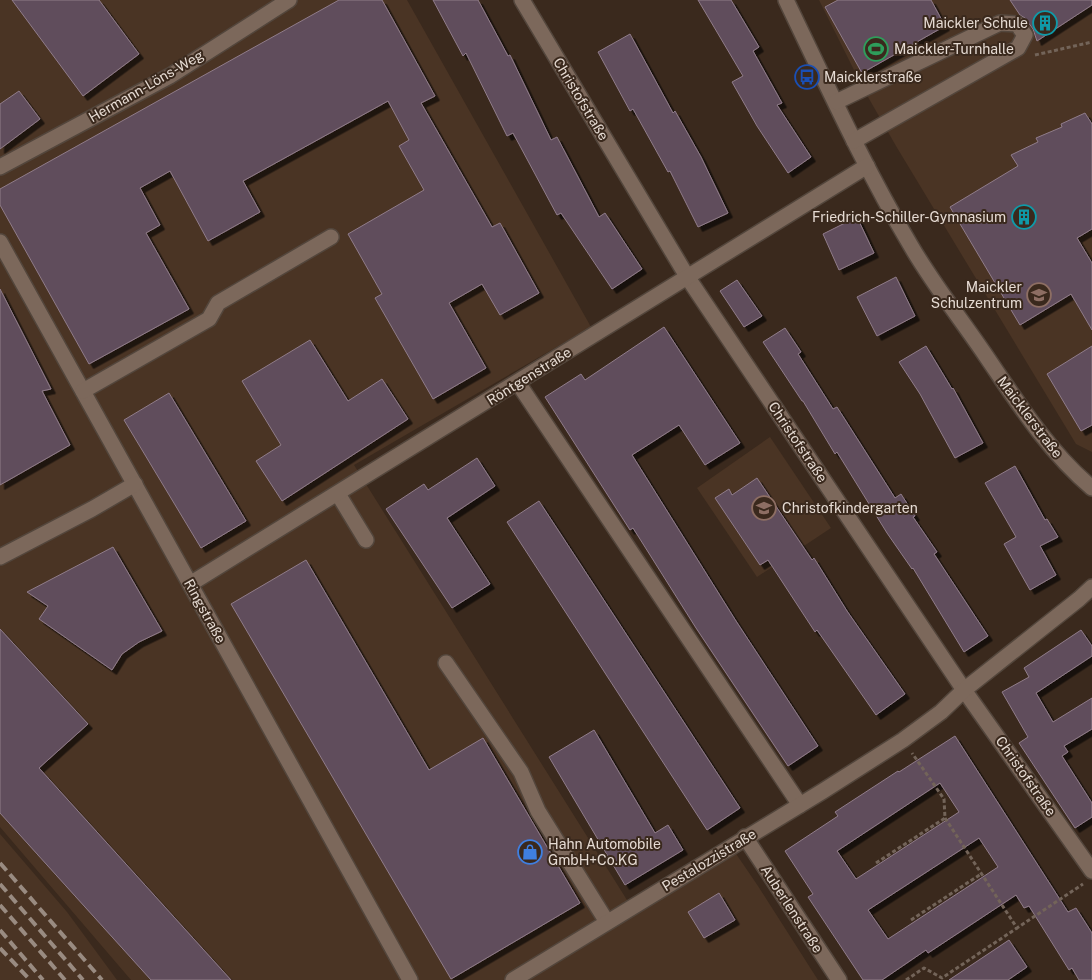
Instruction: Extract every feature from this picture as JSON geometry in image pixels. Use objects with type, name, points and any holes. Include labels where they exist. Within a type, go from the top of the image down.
[{"type":"street","name":"Hermann-Löns-Weg","points":[[0,167],[170,76],[289,0]]},
{"type":"street","name":"Christofstraße","points":[[522,0],[688,278],[964,690],[1088,867]]},
{"type":"street","name":"Maicklerstraße","points":[[786,0],[854,141],[912,247],[1024,412],[1054,451],[1092,488]]},
{"type":"street","points":[[836,102],[1000,23],[1017,24],[1024,35],[1018,48],[854,141]]},
{"type":"street","name":"Röntgenstraße","points":[[190,584],[867,166]]},
{"type":"street","points":[[83,391],[209,319],[218,303],[331,238]]},
{"type":"street","name":"Ringstraße","points":[[0,242],[410,980]]},
{"type":"street","points":[[518,383],[800,805]]},
{"type":"street","points":[[0,557],[92,509],[135,484]]},
{"type":"street","points":[[338,494],[366,540]]},
{"type":"street","name":"Pestalozzistraße","points":[[513,980],[903,740],[941,712],[964,690],[1079,600],[1092,587]]},
{"type":"street","points":[[446,663],[521,772],[538,811],[607,922]]},
{"type":"street","name":"Auberlenstraße","points":[[746,837],[839,980]]},
{"type":"path","points":[[1031,57],[1036,54],[1092,42]]},
{"type":"path","points":[[903,740],[944,799],[945,818],[1017,928]]},
{"type":"path","points":[[876,863],[945,818]]},
{"type":"path","points":[[906,980],[924,968],[942,978],[1017,928],[1088,867]]},
{"type":"path","points":[[911,920],[981,874]]},
{"type":"shaded area","points":[[0,0],[407,0],[591,327],[354,465],[632,908],[730,845],[818,980],[131,980],[0,827]]},
{"type":"shaded area","name":"Maickler Schulzentrum","points":[[819,0],[1092,0],[1092,452],[1076,444],[896,146],[864,90]]},
{"type":"shaded area","name":"Christofkindergarten","points":[[770,437],[831,528],[757,577],[697,488]]},
{"type":"shaded area","points":[[0,834],[67,912],[117,980],[0,980]]},
{"type":"building","points":[[12,0],[99,0],[139,54],[83,96]]},
{"type":"building","points":[[339,0],[382,0],[435,96],[421,103],[492,227],[500,223],[539,293],[500,315],[482,284],[449,303],[486,368],[433,399],[375,298],[382,294],[348,234],[424,190],[399,146],[409,140],[388,101],[243,181],[260,212],[208,241],[170,171],[140,188],[160,225],[146,233],[189,309],[89,364],[0,205],[0,189]]},
{"type":"building","points":[[433,0],[478,0],[508,56],[510,55],[551,140],[557,137],[599,217],[605,213],[642,269],[612,289],[561,213],[557,215],[513,133],[507,136],[466,53],[463,56]]},
{"type":"building","points":[[698,0],[731,0],[759,47],[753,51],[782,103],[777,105],[811,157],[788,173],[757,126],[732,82],[743,76]]},
{"type":"building","name":"Maickler-Turnhalle","points":[[838,0],[931,0],[945,26],[862,73],[825,7]]},
{"type":"building","name":"Maickler Schule","points":[[1010,0],[1092,0],[1092,5],[1037,41],[1033,29]]},
{"type":"building","points":[[630,34],[673,113],[675,111],[701,157],[728,213],[698,227],[670,171],[668,172],[633,109],[630,111],[598,52]]},
{"type":"building","points":[[19,91],[40,119],[0,149],[0,104]]},
{"type":"building","name":"Friedrich-Schiller-Gymnasium","points":[[1085,113],[1092,124],[1092,229],[1077,238],[1092,263],[1092,330],[1071,294],[1020,325],[950,207],[1018,166],[1011,155],[1038,142],[1036,138],[1062,127],[1061,124]]},
{"type":"building","points":[[857,217],[874,253],[839,270],[823,234]]},
{"type":"building","points":[[896,277],[915,316],[877,336],[857,297]]},
{"type":"building","points":[[737,280],[762,316],[744,327],[720,291]]},
{"type":"building","points":[[0,289],[51,389],[42,391],[70,445],[0,485]]},
{"type":"building","points":[[664,327],[740,443],[705,465],[679,425],[632,455],[736,621],[818,746],[788,766],[696,628],[633,528],[630,530],[545,397],[581,374],[585,380]]},
{"type":"building","points":[[785,328],[801,352],[798,354],[833,409],[837,407],[895,498],[901,494],[915,516],[913,517],[937,552],[934,554],[988,636],[964,652],[913,568],[887,533],[837,452],[835,454],[803,401],[763,342]]},
{"type":"building","points":[[310,340],[348,401],[382,379],[408,419],[282,501],[256,461],[281,445],[242,381]]},
{"type":"building","points":[[926,346],[953,388],[983,443],[955,458],[920,394],[899,362]]},
{"type":"building","points":[[1092,346],[1092,425],[1081,431],[1047,374]]},
{"type":"building","points":[[169,393],[246,521],[201,548],[124,420]]},
{"type":"building","points":[[477,458],[495,486],[447,518],[490,584],[452,608],[386,509],[424,484],[428,490]]},
{"type":"building","points":[[1015,466],[1045,520],[1047,519],[1058,537],[1040,546],[1056,575],[1030,590],[1004,544],[1016,537],[985,483]]},
{"type":"building","points":[[757,478],[812,560],[814,558],[847,611],[905,694],[876,715],[817,630],[815,632],[768,560],[760,565],[715,498],[729,489],[732,495]]},
{"type":"building","points":[[539,501],[740,808],[707,830],[507,522]]},
{"type":"building","points":[[113,547],[162,631],[139,642],[122,654],[112,670],[39,619],[48,606],[27,592]]},
{"type":"building","points":[[306,560],[429,770],[483,738],[580,903],[451,979],[231,604]]},
{"type":"building","points":[[0,629],[88,724],[39,768],[231,980],[151,980],[0,813]]},
{"type":"building","points":[[1081,630],[1092,646],[1092,656],[1036,693],[1053,722],[1092,698],[1092,729],[1064,746],[1068,752],[1062,756],[1092,803],[1092,817],[1075,828],[1019,743],[1028,737],[1002,692],[1029,677],[1024,668]]},
{"type":"building","points":[[594,730],[655,833],[668,825],[683,850],[625,885],[549,757]]},
{"type":"building","points":[[955,736],[1068,912],[1076,908],[1092,933],[1092,980],[1079,980],[1072,968],[1069,970],[1029,906],[1024,908],[1016,895],[928,953],[926,950],[882,980],[863,980],[808,897],[813,894],[785,851],[838,816],[835,812]],"holes":[[[940,783],[959,812],[856,879],[837,851]],[[979,838],[998,867],[888,939],[868,910]]]},
{"type":"building","points":[[719,893],[735,920],[704,938],[688,912]]},
{"type":"building","points":[[1009,940],[1027,967],[1008,980],[949,980]]},
{"type":"railway","points":[[0,863],[102,980]]},
{"type":"railway","points":[[0,884],[83,980]]},
{"type":"railway","points":[[0,905],[65,980]]},
{"type":"railway","points":[[0,930],[43,980]]},
{"type":"railway","points":[[0,948],[30,980]]},
{"type":"place","name":"Maickler Schule","points":[[1045,23]]},
{"type":"place","name":"Maickler-Turnhalle","points":[[876,49]]},
{"type":"place","name":"Maicklerstraße","points":[[807,77]]},
{"type":"place","name":"Friedrich-Schiller-Gymnasium","points":[[1024,217]]},
{"type":"place","name":"Maickler Schulzentrum","points":[[1039,295]]},
{"type":"place","name":"Christofkindergarten","points":[[764,508]]},
{"type":"place","name":"Hahn Automobile GmbH+Co.KG","points":[[530,852]]}]
